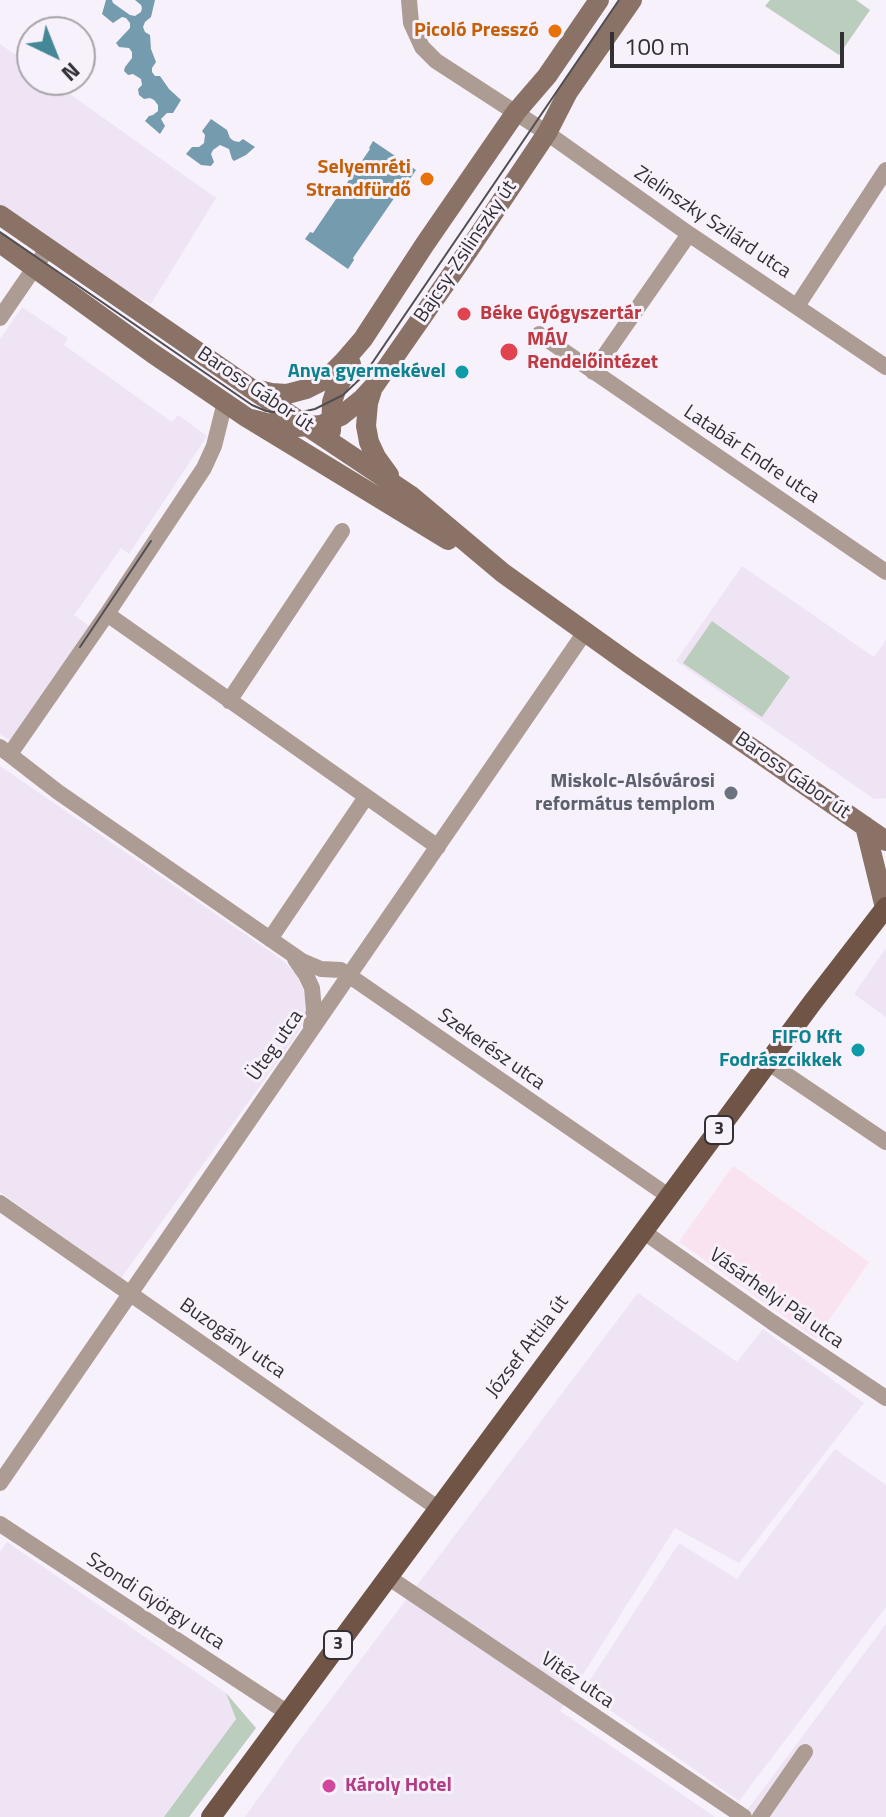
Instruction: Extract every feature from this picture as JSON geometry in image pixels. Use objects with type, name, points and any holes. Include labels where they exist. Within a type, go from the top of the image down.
[{"type":"main road","name":"József Attila út","points":[[211,1817],[886,907]]},
{"type":"street","name":"Zielinszky Szilárd utca","points":[[409,0],[411,23],[422,47],[436,61],[547,133],[689,234],[886,367]]},
{"type":"street","name":"Bajcsy-Zsilinszky út","points":[[247,386],[279,394],[306,389],[335,372],[363,339],[516,112],[547,76],[599,0]]},
{"type":"street","name":"Bajcsy-Zsilinszky út","points":[[320,425],[352,408],[374,386],[547,133],[568,92],[632,0]]},
{"type":"street","points":[[797,306],[886,170]]},
{"type":"street","name":"Baross Gábor út","points":[[0,215],[247,386],[320,425]]},
{"type":"street","points":[[593,372],[689,234]]},
{"type":"street","name":"Baross Gábor út","points":[[0,243],[225,402],[503,573]]},
{"type":"street","points":[[0,318],[48,248]]},
{"type":"street","name":"Latabár Endre utca","points":[[539,334],[886,572]]},
{"type":"street","points":[[320,425],[363,339]]},
{"type":"street","points":[[374,386],[366,413],[369,442],[383,468],[405,492]]},
{"type":"street","points":[[5,751],[107,614],[204,468],[214,446],[225,402]]},
{"type":"street","points":[[251,419],[285,428],[320,425]]},
{"type":"street","points":[[320,425],[333,443],[340,463],[356,484]]},
{"type":"street","name":"Baross Gábor út","points":[[333,443],[405,492],[503,573],[886,841]]},
{"type":"street","points":[[229,701],[342,531]]},
{"type":"street","points":[[107,614],[438,847]]},
{"type":"street","name":"Üteg utca","points":[[0,1483],[585,632]]},
{"type":"street","name":"Szekerész utca","points":[[5,751],[58,792],[270,939],[314,968],[341,970],[670,1197]]},
{"type":"street","points":[[270,939],[366,797]]},
{"type":"street","points":[[886,829],[865,826],[886,907]]},
{"type":"street","name":"Szekerész utca","points":[[285,949],[306,975],[313,996],[314,1016],[303,1042]]},
{"type":"street","points":[[769,1063],[886,1142]]},
{"type":"street","name":"Buzogány utca","points":[[0,1203],[439,1509]]},
{"type":"street","name":"Vásárhelyi Pál utca","points":[[644,1232],[886,1398]]},
{"type":"street","name":"Szondi György utca","points":[[0,1524],[288,1713]]},
{"type":"street","name":"Vitéz utca","points":[[388,1577],[744,1817]]},
{"type":"street","points":[[760,1817],[805,1752]]},
{"type":"shaded area","points":[[0,44],[16,56],[16,96],[73,96],[216,198],[151,304],[48,248],[0,214]]},
{"type":"shaded area","points":[[22,307],[68,338],[64,345],[172,422],[178,415],[207,436],[129,554],[121,548],[74,615],[89,626],[10,741],[0,734],[0,339]]},
{"type":"shaded area","points":[[742,566],[874,657],[886,640],[886,798],[874,799],[676,661]]},
{"type":"shaded area","points":[[0,766],[281,959],[296,973],[306,1002],[301,1027],[294,1039],[121,1278],[0,1192]]},
{"type":"shaded area","points":[[886,948],[886,1017],[854,994]]},
{"type":"shaded area","points":[[733,1166],[869,1262],[816,1339],[679,1242]]},
{"type":"shaded area","points":[[638,1293],[737,1362],[763,1329],[864,1403],[739,1563],[675,1528],[560,1711],[715,1817],[245,1817],[297,1744]]},
{"type":"shaded area","points":[[835,1449],[886,1485],[886,1607],[739,1801],[583,1691],[679,1543],[737,1579]]},
{"type":"shaded area","points":[[7,1542],[226,1693],[236,1719],[164,1817],[0,1817],[0,1552]]},
{"type":"shaded area","points":[[886,1624],[886,1817],[748,1817],[746,1812]]},
{"type":"green space","points":[[770,0],[856,0],[870,10],[839,55],[765,6]]},
{"type":"green space","points":[[712,621],[790,677],[762,717],[683,663]]},
{"type":"green space","points":[[226,1693],[256,1728],[189,1817],[164,1817],[236,1719]]},
{"type":"water","points":[[106,0],[112,0],[135,16],[142,8],[135,0],[155,0],[151,17],[143,27],[150,35],[156,62],[152,72],[160,76],[181,100],[173,113],[167,113],[161,119],[165,126],[160,134],[145,121],[158,111],[158,105],[154,100],[139,95],[141,79],[124,71],[132,52],[116,43],[130,28],[130,23],[122,17],[113,23],[102,14]]},
{"type":"water","points":[[211,119],[227,130],[234,141],[243,139],[255,147],[234,161],[229,149],[220,145],[211,154],[214,162],[211,166],[201,165],[186,154],[192,147],[204,143],[202,131]]},
{"type":"water","points":[[373,141],[416,170],[348,269],[305,239],[310,232],[313,233]]},
{"type":"tram line","points":[[0,232],[252,405],[281,413],[315,409],[343,395],[364,375],[619,0]]},
{"type":"tram line","points":[[80,647],[151,541]]},
{"type":"place","name":"Picoló Presszó","points":[[555,31]]},
{"type":"place","name":"Selyemréti Strandfürdő","points":[[427,179]]},
{"type":"place","name":"Béke Gyógyszertár","points":[[464,314]]},
{"type":"place","name":"MÁV Rendelőintézet","points":[[509,352]]},
{"type":"place","name":"Anya gyermekével","points":[[462,372]]},
{"type":"place","name":"Miskolc-Alsóvárosi református templom","points":[[731,793]]},
{"type":"place","name":"FIFO Kft Fodrászcikkek","points":[[858,1050]]},
{"type":"place","name":"Károly Hotel","points":[[329,1786]]}]
